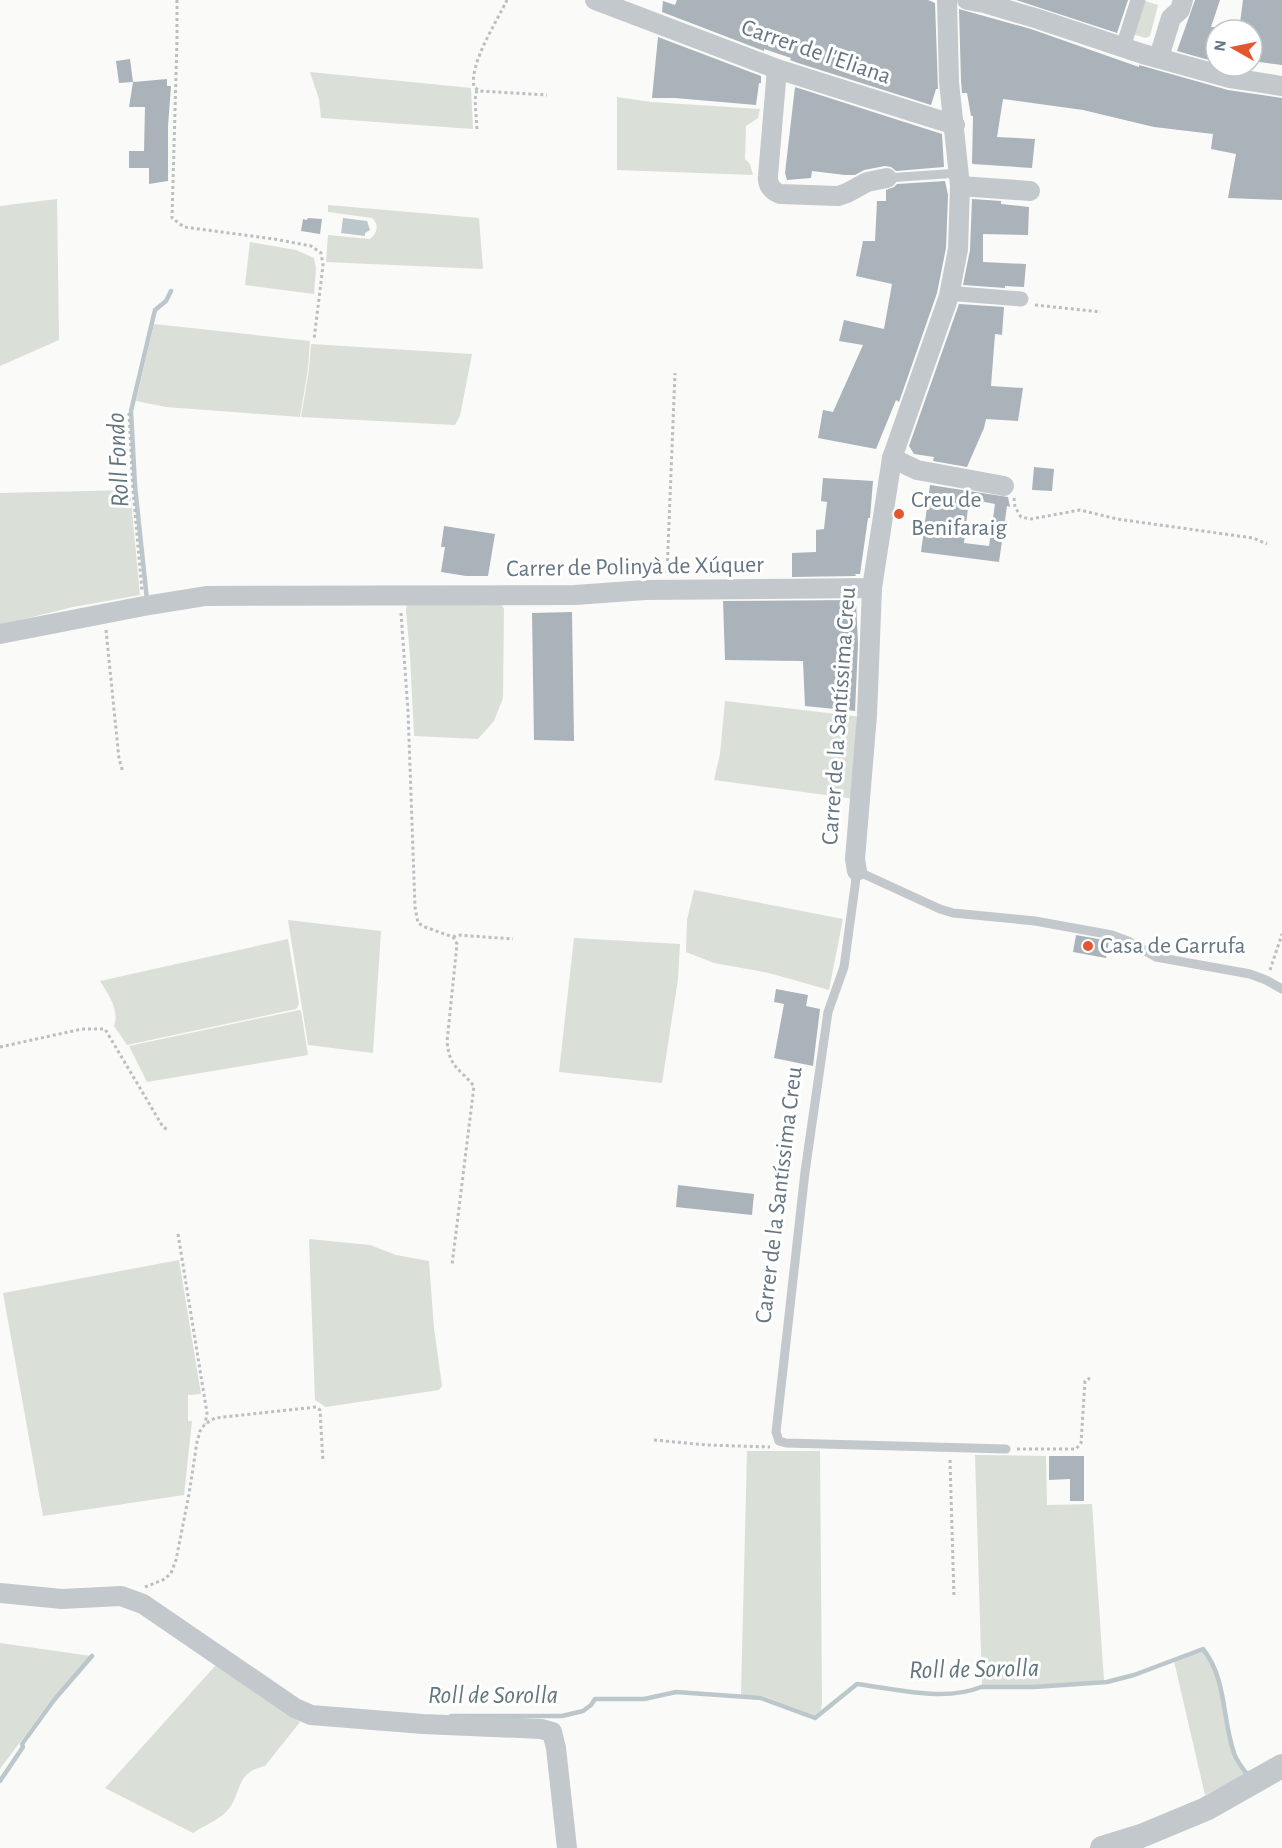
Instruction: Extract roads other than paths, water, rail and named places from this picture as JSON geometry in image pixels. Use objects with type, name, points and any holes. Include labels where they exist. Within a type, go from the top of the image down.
[{"type":"street","name":"Carrer de la Santíssima Creu","points":[[857,871],[855,859],[867,715],[872,588],[892,458],[950,291],[958,249],[959,179],[949,82],[947,0]]},
{"type":"street","points":[[967,0],[984,3],[1143,54],[1238,80],[1282,86]]},
{"type":"street","points":[[1124,44],[1138,0]]},
{"type":"street","name":"Carrer de l'Eliana","points":[[602,1],[777,69],[954,125]]},
{"type":"street","points":[[1159,57],[1171,18],[1180,10],[1177,1]]},
{"type":"street","points":[[777,69],[768,176],[768,184],[772,190],[780,194],[838,196],[867,182],[887,178]]},
{"type":"street","points":[[959,179],[1030,191]]},
{"type":"street","points":[[959,294],[1021,299]]},
{"type":"street","points":[[892,458],[917,470],[1004,486]]},
{"type":"street","name":"Carrer de Polinyà de Xúquer","points":[[0,634],[206,596],[574,595],[666,590],[872,588]]},
{"type":"street","points":[[0,1593],[62,1599],[121,1596],[143,1604],[295,1708],[311,1715],[423,1724],[541,1729],[552,1732],[556,1748],[567,1848]]},
{"type":"street","points":[[1102,1848],[1141,1836],[1206,1809],[1282,1766]]},
{"type":"lane","points":[[887,178],[959,179]]},
{"type":"lane","points":[[857,871],[952,913],[1035,921],[1112,934],[1156,957],[1226,969],[1266,980],[1282,989]]},
{"type":"lane","name":"Carrer de la Santíssima Creu","points":[[857,871],[844,967],[828,1012],[805,1172],[776,1432],[779,1441],[786,1443],[1006,1449]]},
{"type":"waterway","name":"Roll Fondo","points":[[147,600],[135,486],[131,411],[155,310],[166,301],[171,291]]},
{"type":"waterway","name":"Roll de Sorolla","points":[[451,1716],[562,1716],[583,1711],[595,1699],[644,1699],[676,1692],[761,1698],[815,1718],[857,1684],[919,1693],[952,1694],[981,1687],[1034,1687],[1107,1682],[1134,1675],[1203,1649],[1211,1661],[1220,1686],[1235,1756],[1246,1773],[1249,1773]]},
{"type":"waterway","name":"Roll de Sorolla","points":[[0,1781],[23,1747],[22,1744],[54,1700],[92,1656]]},
{"type":"place","name":"Creu de Benifaraig","points":[[899,514]]},
{"type":"place","name":"Casa de Garrufa","points":[[1088,946]]}]
